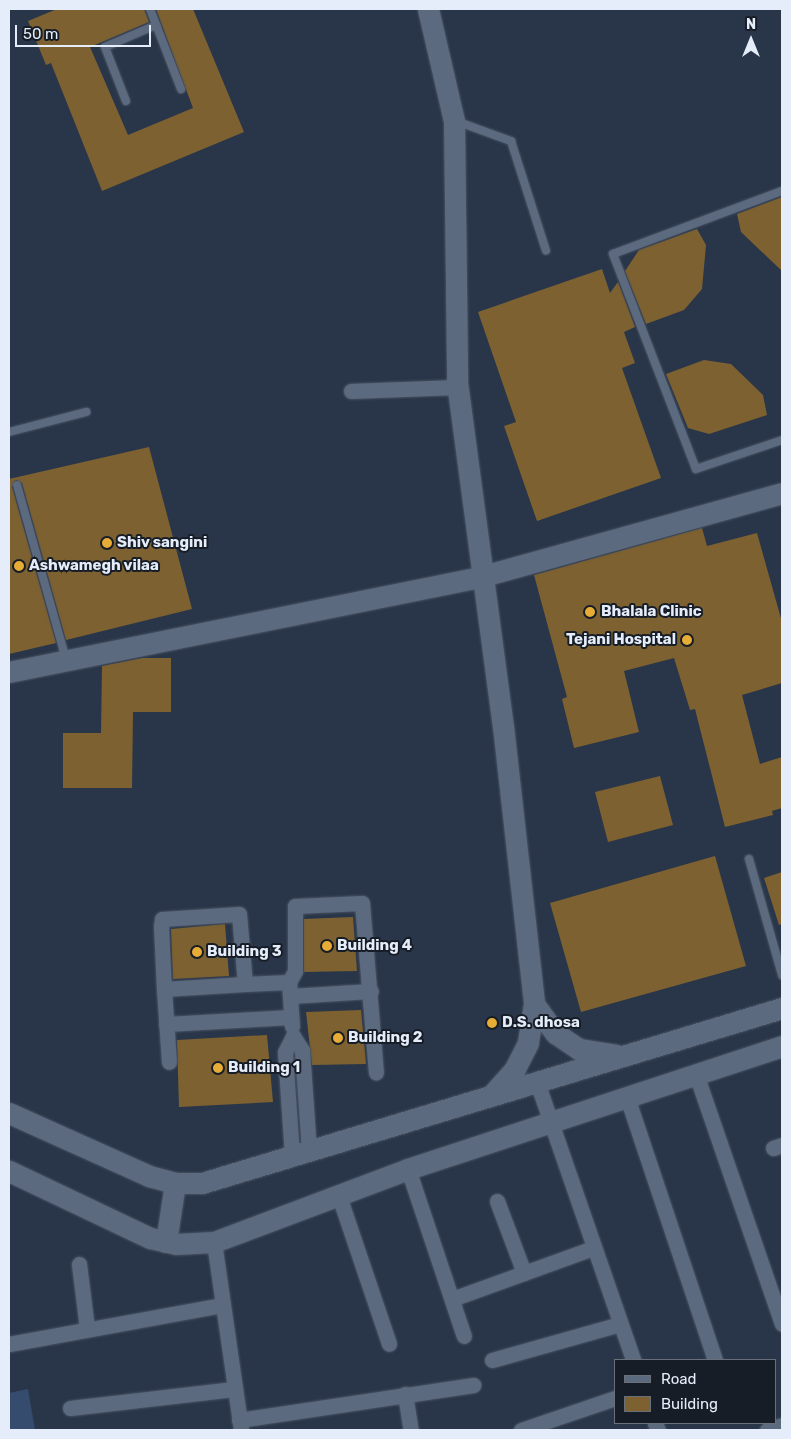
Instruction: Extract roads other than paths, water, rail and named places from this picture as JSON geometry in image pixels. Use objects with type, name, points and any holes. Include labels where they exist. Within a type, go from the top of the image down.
[{"type":"street","points":[[428,9],[454,121],[457,387],[483,576],[534,1004],[528,1043],[515,1069],[491,1096]]},
{"type":"street","points":[[352,391],[457,387]]},
{"type":"street","points":[[9,672],[67,662],[483,576],[782,493]]},
{"type":"street","points":[[301,1153],[286,1052],[293,1036],[290,989],[295,971],[295,906],[358,903],[365,910],[376,1072]]},
{"type":"street","points":[[169,1062],[161,926],[165,915],[239,914],[245,984]]},
{"type":"street","points":[[164,989],[245,984],[290,989],[372,992]]},
{"type":"street","points":[[534,1004],[554,1033],[578,1049],[623,1056]]},
{"type":"street","points":[[9,1113],[149,1176],[175,1183],[202,1183],[782,1008]]},
{"type":"street","points":[[166,1024],[291,1017]]},
{"type":"street","points":[[9,1171],[166,1242],[214,1242],[408,1169],[549,1123],[628,1100],[782,1046]]},
{"type":"street","points":[[697,1077],[782,1324]]},
{"type":"street","points":[[537,1082],[549,1123],[633,1359]]},
{"type":"street","points":[[628,1100],[715,1359]]},
{"type":"street","points":[[408,1169],[464,1336]]},
{"type":"street","points":[[166,1242],[175,1183]]},
{"type":"street","points":[[339,1196],[389,1344]]},
{"type":"street","points":[[497,1201],[524,1273]]},
{"type":"street","points":[[214,1242],[221,1306],[240,1425],[405,1394],[473,1386]]},
{"type":"street","points":[[452,1299],[593,1248]]},
{"type":"street","points":[[79,1264],[87,1328]]},
{"type":"street","points":[[9,1344],[87,1328],[221,1306]]},
{"type":"street","points":[[492,1360],[620,1324]]},
{"type":"street","points":[[70,1408],[234,1389]]},
{"type":"street","points":[[405,1394],[411,1430]]},
{"type":"street","points":[[520,1430],[614,1398]]},
{"type":"street","points":[[768,1430],[782,1425]]},
{"type":"lane","points":[[150,9],[181,89]]},
{"type":"lane","points":[[126,100],[105,47],[156,25]]},
{"type":"lane","points":[[454,121],[511,142],[546,251]]},
{"type":"lane","points":[[782,191],[613,254],[696,469],[782,440]]},
{"type":"lane","points":[[9,432],[86,412]]},
{"type":"lane","points":[[17,485],[67,662]]},
{"type":"lane","points":[[749,859],[782,975]]},
{"type":"place","name":"Shiv sangini","points":[[107,543]]},
{"type":"place","name":"Ashwamegh vilaa","points":[[19,566]]},
{"type":"place","name":"Bhalala Clinic","points":[[590,612]]},
{"type":"place","name":"Tejani Hospital","points":[[687,640]]},
{"type":"place","name":"Building 4","points":[[327,946]]},
{"type":"place","name":"Building 3","points":[[197,952]]},
{"type":"place","name":"D.S. dhosa","points":[[492,1023]]},
{"type":"place","name":"Building 2","points":[[338,1038]]},
{"type":"place","name":"Building 1","points":[[218,1068]]}]
